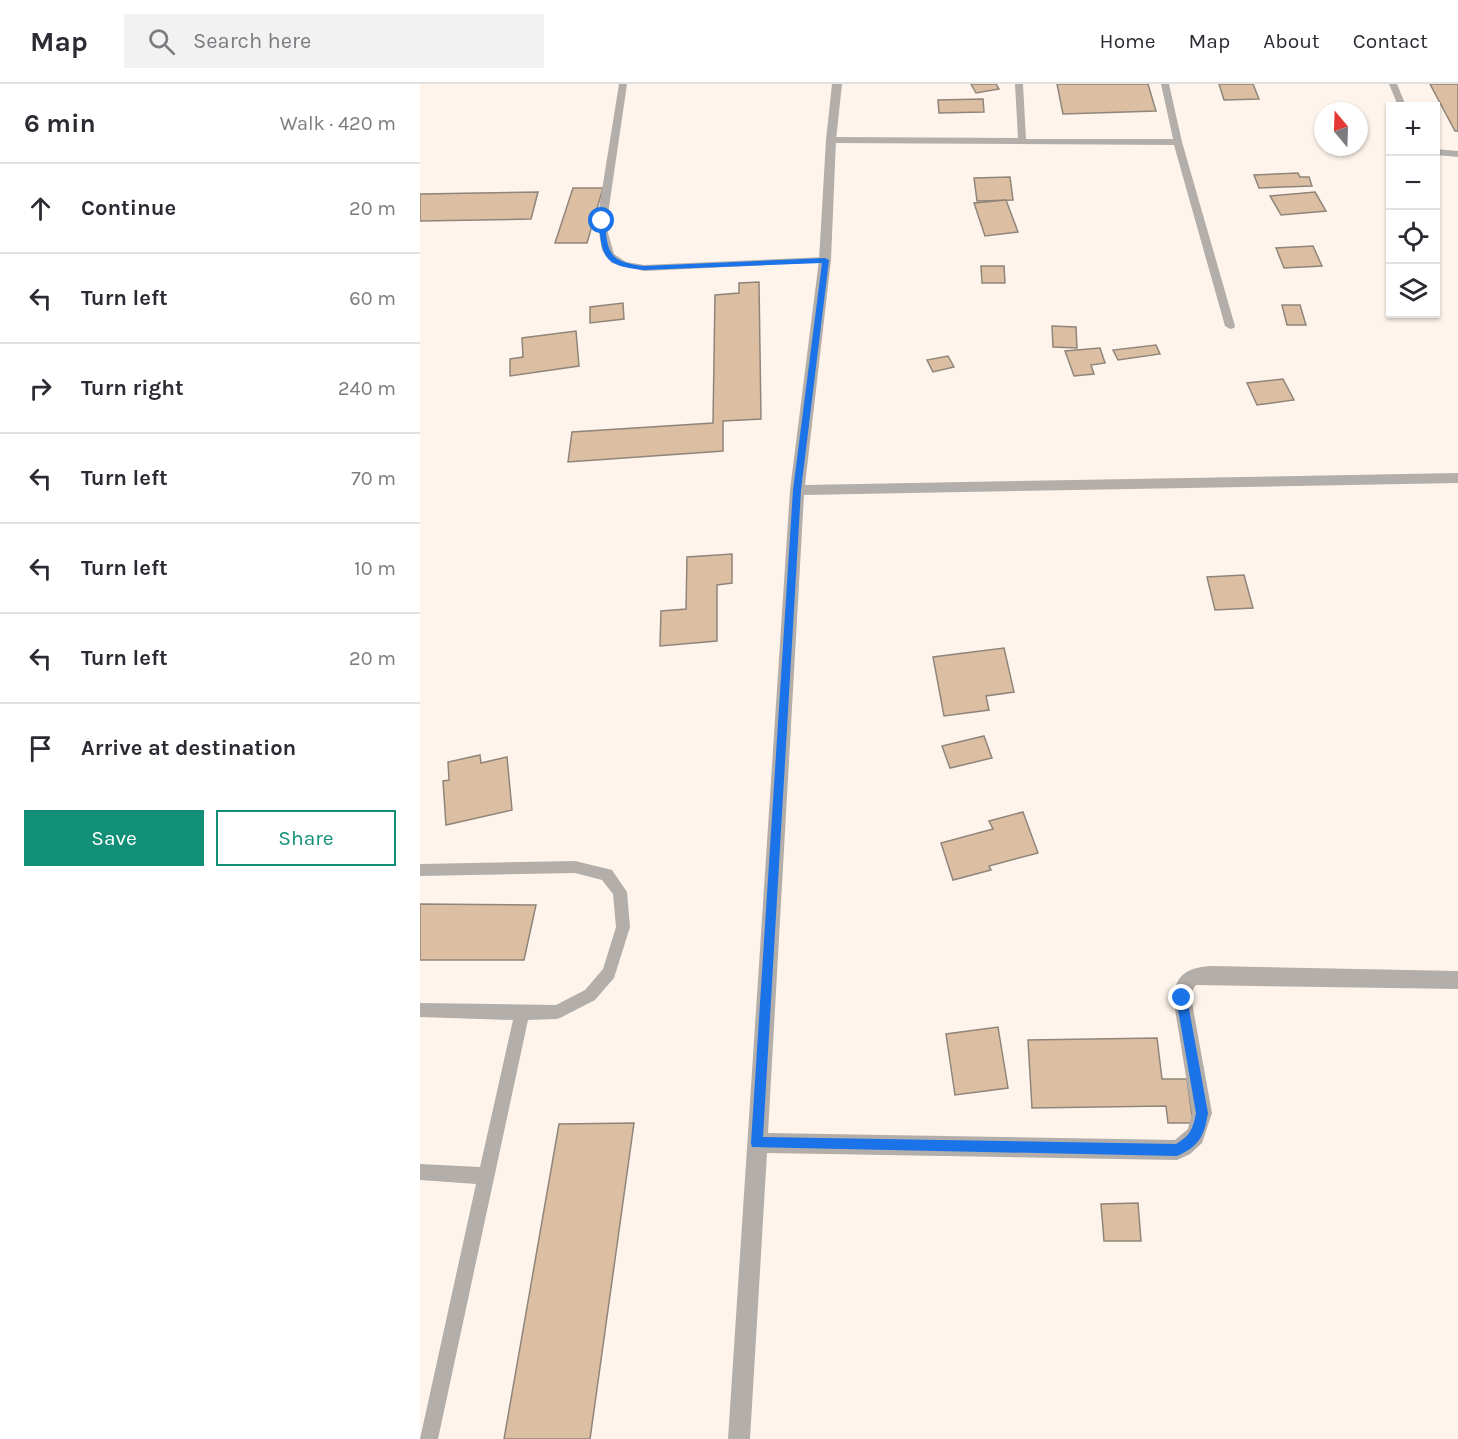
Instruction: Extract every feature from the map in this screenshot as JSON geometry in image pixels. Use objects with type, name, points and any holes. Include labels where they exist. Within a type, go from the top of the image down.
[{"type":"street","points":[[739,1439],[797,490],[825,260],[831,140],[837,84]]},
{"type":"street","points":[[797,490],[1458,478]]},
{"type":"street","points":[[757,1143],[1177,1150],[1191,1142],[1199,1128],[1202,1113],[1182,998],[1183,987],[1187,980],[1195,976],[1212,975],[1458,980]]},
{"type":"lane","points":[[623,84],[602,221],[603,243],[610,258],[622,266],[644,268],[825,260]]},
{"type":"lane","points":[[1020,84],[1022,141]]},
{"type":"lane","points":[[1165,84],[1178,142],[1230,326]]},
{"type":"lane","points":[[1393,84],[1400,102]]},
{"type":"lane","points":[[831,140],[1178,142]]},
{"type":"lane","points":[[1440,152],[1458,154]]},
{"type":"lane","points":[[420,870],[575,867],[607,875],[620,892],[623,927],[609,974],[590,995],[556,1012],[420,1010]]},
{"type":"lane","points":[[429,1439],[522,1013]]},
{"type":"lane","points":[[420,1172],[486,1176]]},
{"type":"building","points":[[971,84],[996,84],[999,89],[976,93]]},
{"type":"building","points":[[1057,84],[1148,84],[1156,111],[1063,114]]},
{"type":"building","points":[[1219,84],[1253,84],[1259,99],[1224,100]]},
{"type":"building","points":[[1430,84],[1458,84],[1458,131],[1455,131]]},
{"type":"building","points":[[983,99],[984,112],[939,113],[938,100]]},
{"type":"building","points":[[1298,173],[1300,177],[1309,177],[1312,186],[1259,188],[1254,175]]},
{"type":"building","points":[[1010,177],[1013,200],[977,201],[974,178]]},
{"type":"building","points":[[573,188],[603,188],[587,243],[555,243]]},
{"type":"building","points":[[538,192],[531,219],[420,221],[420,194]]},
{"type":"building","points":[[1315,192],[1326,211],[1281,215],[1270,196]]},
{"type":"building","points":[[1006,200],[1018,232],[985,236],[974,203]]},
{"type":"building","points":[[1313,246],[1322,266],[1284,268],[1276,248]]},
{"type":"building","points":[[981,266],[1004,266],[1005,283],[982,283]]},
{"type":"building","points":[[759,282],[761,419],[723,421],[723,451],[568,462],[572,432],[713,423],[715,295],[739,293],[739,283]]},
{"type":"building","points":[[623,303],[624,319],[590,323],[590,307]]},
{"type":"building","points":[[1282,305],[1300,305],[1306,325],[1287,325]]},
{"type":"building","points":[[1052,326],[1076,327],[1077,348],[1053,347]]},
{"type":"building","points":[[576,331],[579,366],[510,376],[510,359],[523,357],[522,338]]},
{"type":"building","points":[[1156,345],[1160,354],[1118,360],[1113,350]]},
{"type":"building","points":[[1100,348],[1105,363],[1091,365],[1094,374],[1074,376],[1065,351]]},
{"type":"building","points":[[948,356],[954,367],[933,372],[927,360]]},
{"type":"building","points":[[1283,379],[1294,400],[1257,405],[1247,383]]},
{"type":"building","points":[[732,554],[732,583],[717,585],[717,641],[660,646],[661,611],[686,609],[687,557]]},
{"type":"building","points":[[1244,575],[1253,608],[1215,610],[1207,577]]},
{"type":"building","points":[[1004,648],[1014,692],[986,696],[989,710],[944,716],[933,657]]},
{"type":"building","points":[[984,736],[992,758],[950,768],[942,746]]},
{"type":"building","points":[[480,755],[481,763],[507,757],[512,810],[446,825],[443,781],[449,780],[448,762]]},
{"type":"building","points":[[1023,812],[1038,853],[989,866],[991,870],[953,880],[941,843],[993,829],[989,821]]},
{"type":"building","points":[[420,904],[536,905],[524,960],[420,960]]},
{"type":"building","points":[[998,1027],[1008,1088],[955,1095],[946,1034]]},
{"type":"building","points":[[1157,1038],[1162,1079],[1187,1079],[1193,1123],[1168,1123],[1166,1106],[1032,1108],[1028,1040]]},
{"type":"building","points":[[634,1123],[590,1439],[504,1439],[559,1124]]},
{"type":"building","points":[[1138,1203],[1141,1241],[1104,1241],[1101,1204]]},
{"type":"route","points":[[602,221],[603,243],[610,258],[622,266],[644,268],[825,260],[797,490],[757,1143],[1177,1150],[1191,1142],[1199,1128],[1202,1113],[1182,998]]}]
